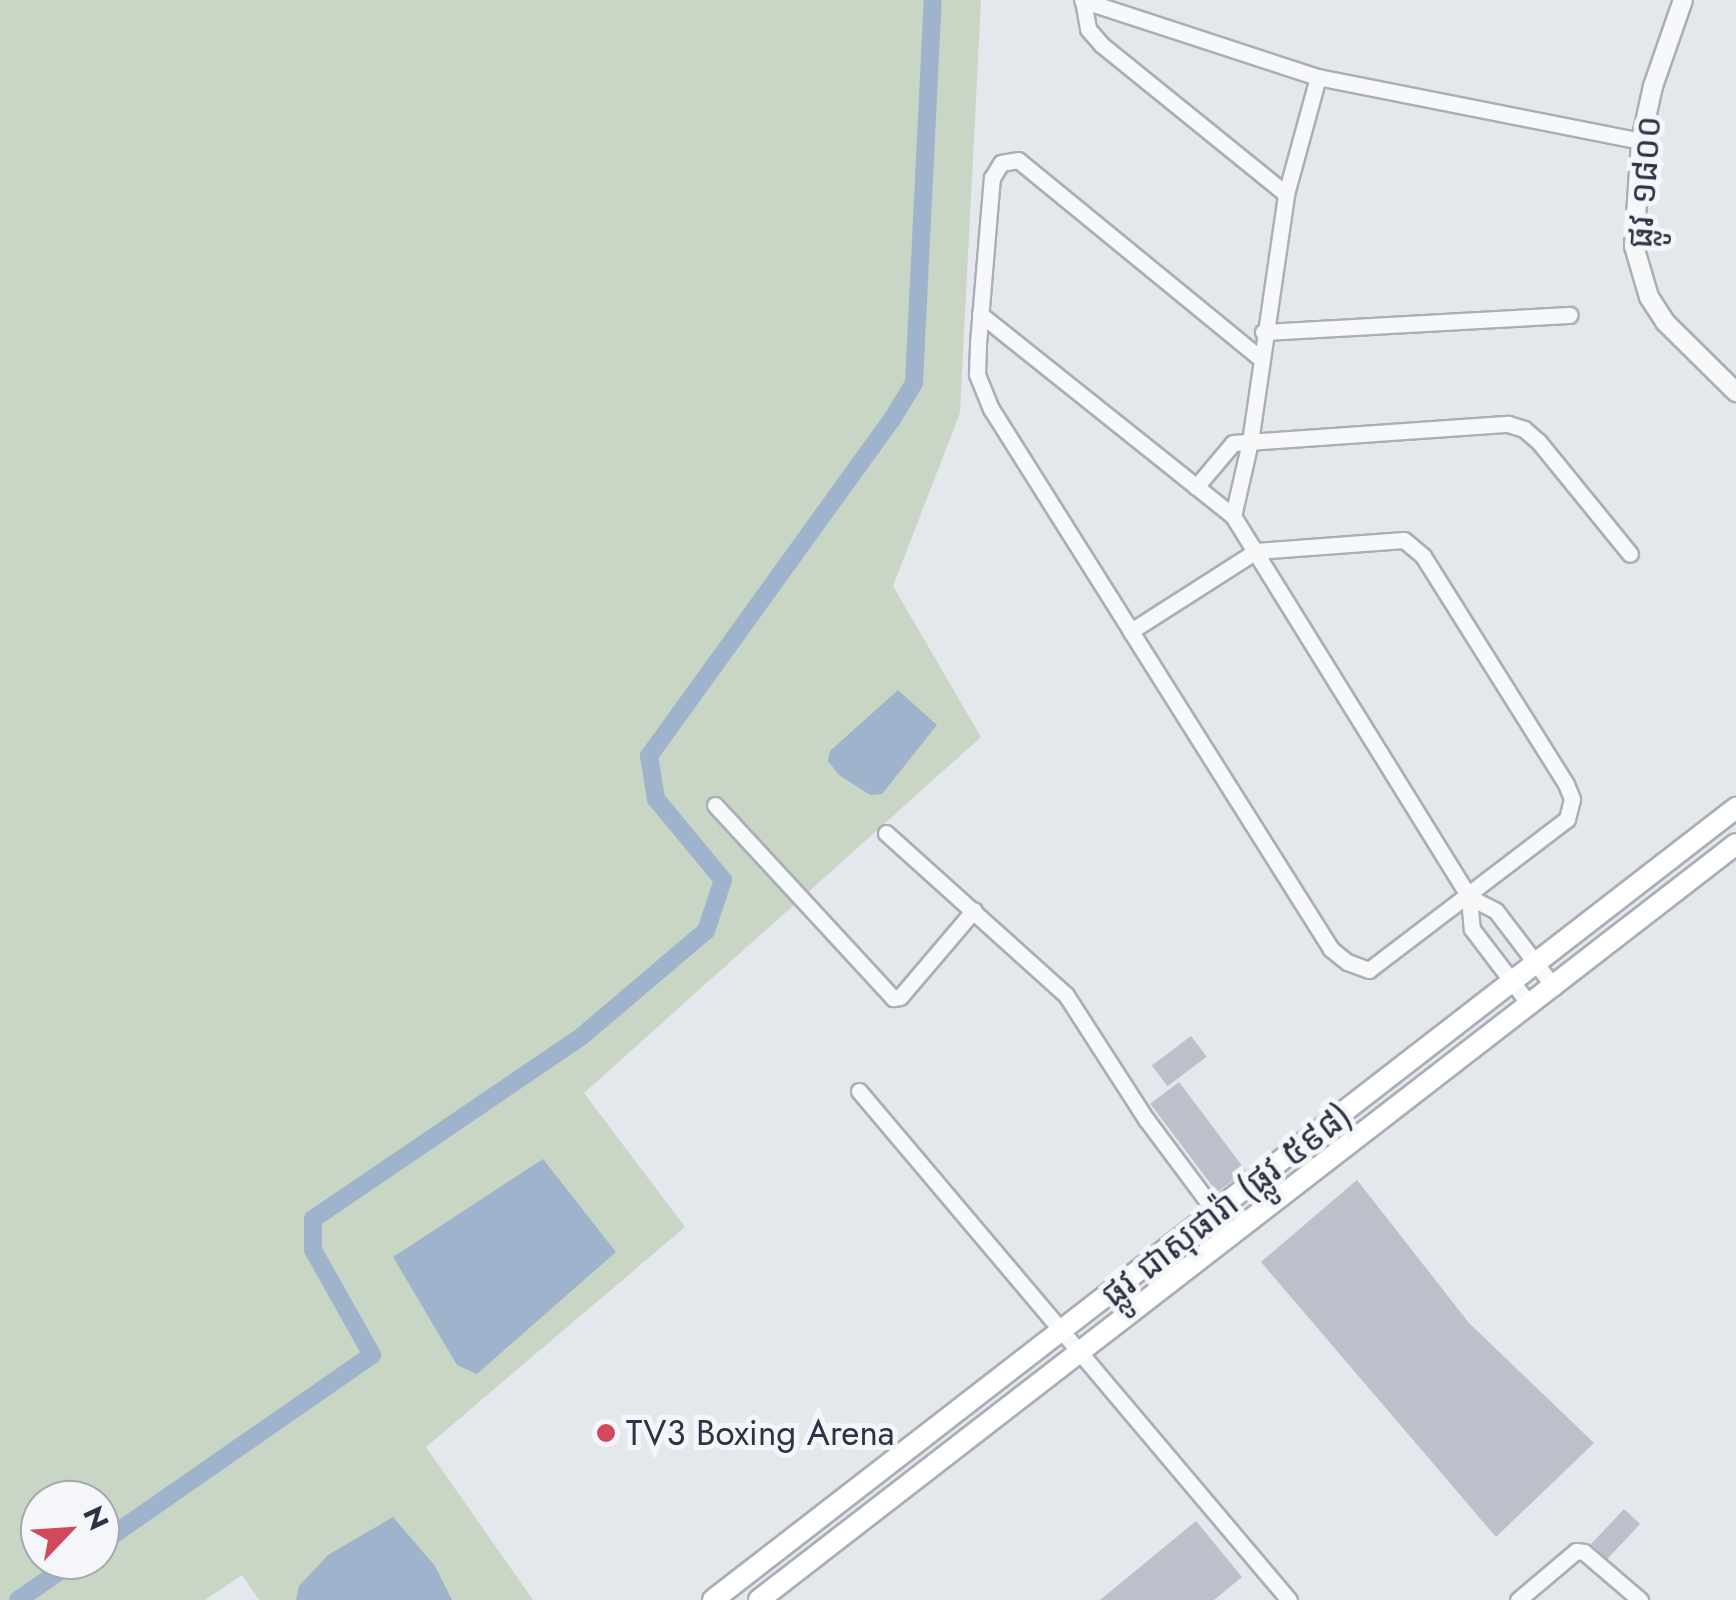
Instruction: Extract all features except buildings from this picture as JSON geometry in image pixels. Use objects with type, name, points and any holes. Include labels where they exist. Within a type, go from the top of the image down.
[{"type":"main road","name":"ផ្លូវ ជាសុផារ៉ា (ផ្លូវ ៥៩៨)","points":[[717,1599],[1736,808]]},
{"type":"main road","name":"ផ្លូវ ជាសុផារ៉ា (ផ្លូវ ៥៩៨)","points":[[759,1600],[1736,844]]},
{"type":"main road","points":[[1302,1146],[1318,1169]]},
{"type":"street","points":[[1286,194],[1102,45],[1088,29],[1083,0],[1318,76],[1641,140]]},
{"type":"street","name":"ផ្លូវ ១៨០០","points":[[1683,0],[1654,86],[1641,140],[1634,228],[1638,267],[1649,297],[1674,332],[1736,392]]},
{"type":"street","points":[[1233,516],[1250,442],[1259,357],[1286,194],[1318,76]]},
{"type":"street","points":[[1131,632],[1256,551],[1404,540],[1415,546],[1566,784],[1572,800],[1568,820],[1370,970],[1347,962],[1331,950],[990,409],[977,374],[992,178],[1001,163],[1018,160],[1259,357]]},
{"type":"street","points":[[980,314],[1233,516],[1468,896],[1472,928],[1530,1005]]},
{"type":"street","points":[[1264,332],[1570,314]]},
{"type":"street","points":[[1196,487],[1233,443],[1508,424],[1524,429],[1630,554]]},
{"type":"street","points":[[715,804],[894,998],[900,997],[974,910]]},
{"type":"street","points":[[886,833],[1066,995],[1146,1120],[1216,1213]]},
{"type":"street","points":[[1468,896],[1496,911],[1554,986]]},
{"type":"street","points":[[859,1091],[1289,1600]]},
{"type":"street","points":[[1518,1600],[1576,1550],[1584,1552],[1640,1600]]},
{"type":"green space","points":[[0,0],[981,0],[960,413],[893,586],[981,737],[584,1093],[685,1227],[426,1447],[533,1600],[259,1600],[242,1575],[205,1600],[0,1600]]},
{"type":"water","points":[[898,690],[937,725],[882,794],[870,795],[839,775],[828,761],[830,751]]},
{"type":"water","points":[[543,1159],[616,1252],[477,1374],[457,1365],[393,1257]]},
{"type":"water","points":[[393,1517],[435,1566],[452,1600],[296,1600],[299,1586],[328,1555]]},
{"type":"waterway","points":[[120,1530],[372,1355],[313,1250],[313,1219],[582,1036],[706,931],[723,880],[656,799],[649,756],[891,421],[914,383],[933,0]]},
{"type":"waterway","points":[[18,1600],[47,1580]]},
{"type":"place","name":"TV3 Boxing Arena","points":[[606,1433]]}]
